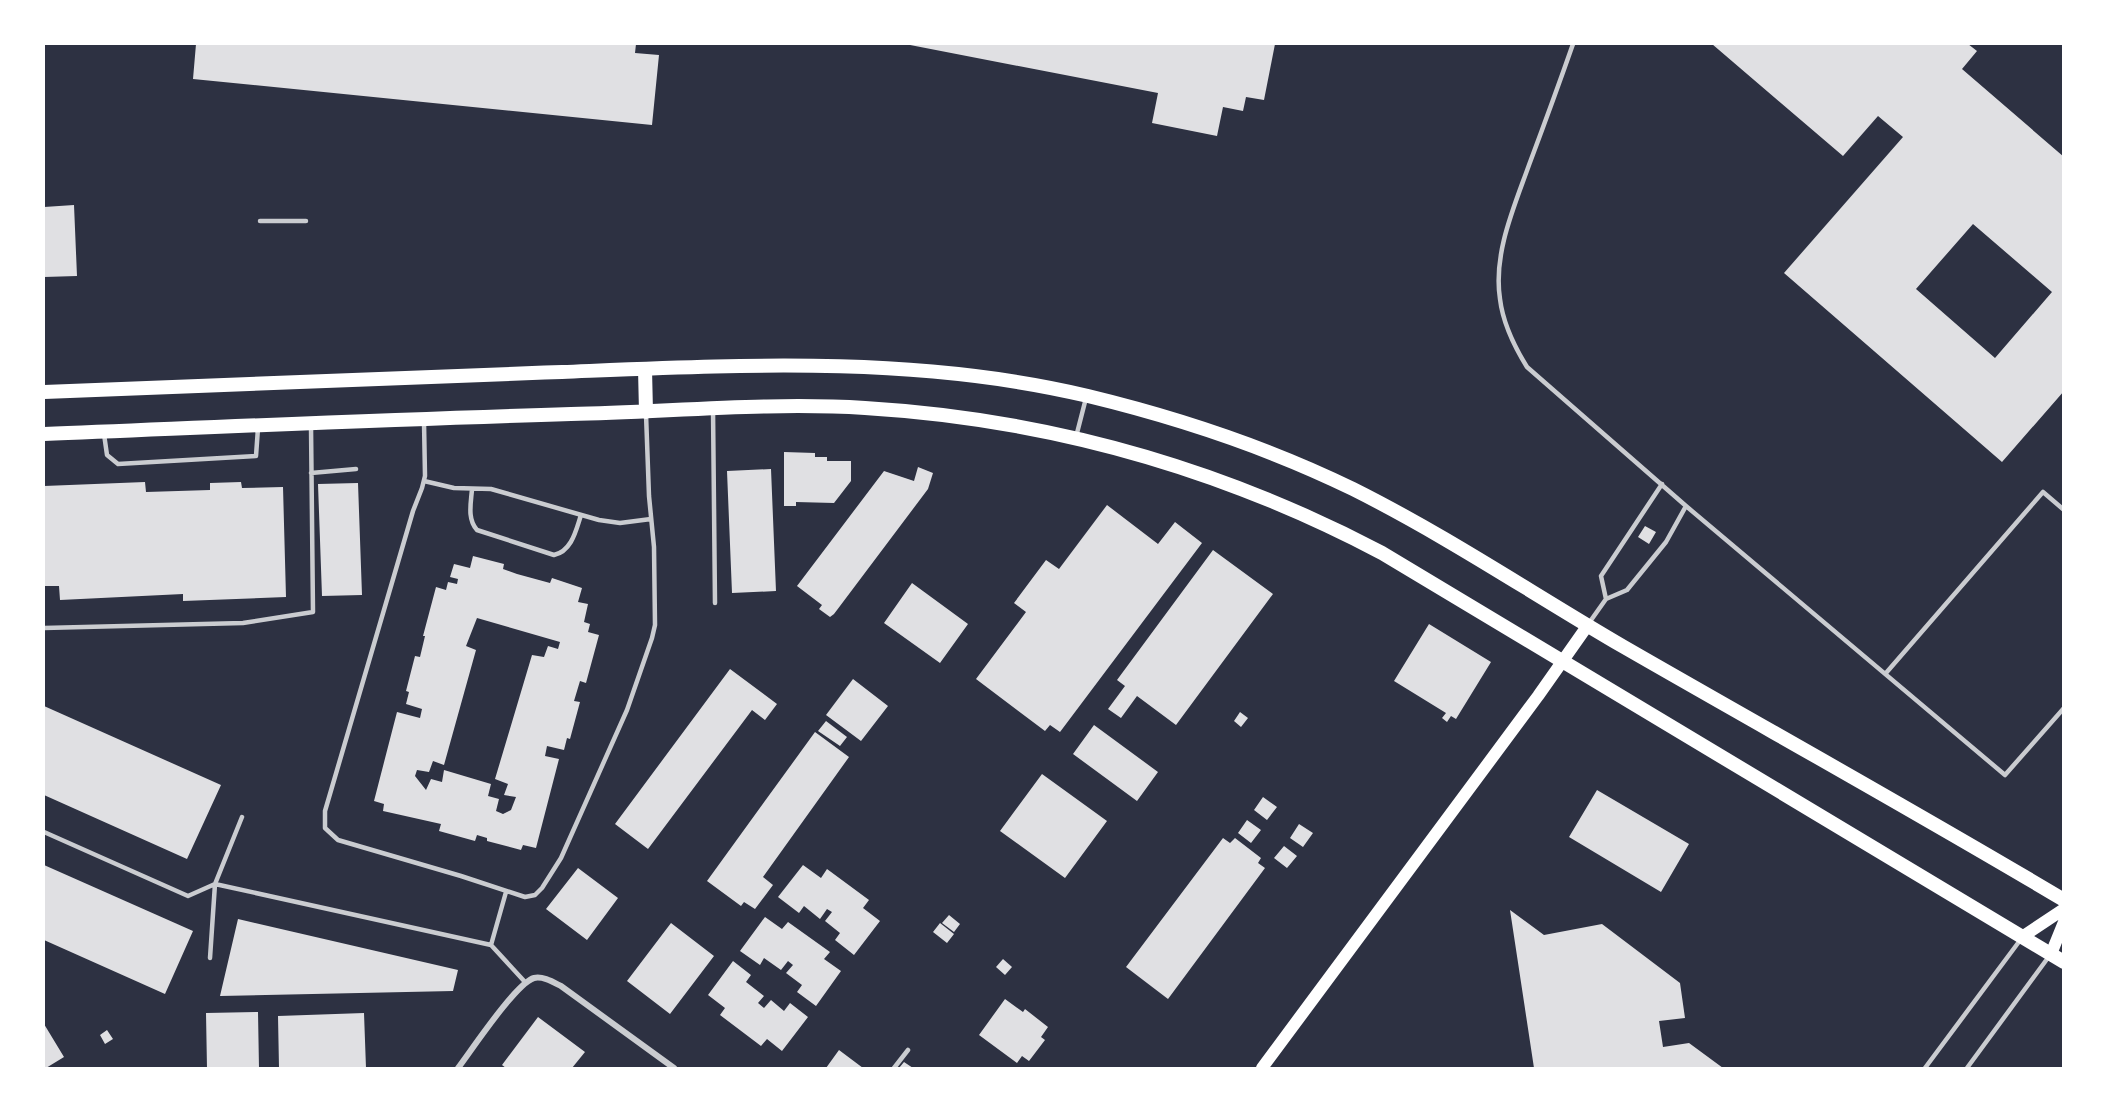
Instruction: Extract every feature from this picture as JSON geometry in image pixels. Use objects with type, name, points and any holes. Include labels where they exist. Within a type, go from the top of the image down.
[{"type":"main road","points":[[44,392],[645,369],[812,365],[898,369],[986,377],[1086,396],[1153,413],[1219,434],[1285,459],[1348,487],[1442,537],[1745,717],[1899,802],[2064,900]]},
{"type":"main road","points":[[645,369],[646,412]]},
{"type":"main road","points":[[44,434],[795,407],[874,409],[986,421],[1132,451],[1258,494],[1382,552],[2064,962]]},
{"type":"main road","points":[[1262,1068],[1588,625]]},
{"type":"main road","points":[[2022,937],[2064,909]]},
{"type":"main road","points":[[2051,954],[2064,922]]},
{"type":"street","points":[[458,1068],[525,982],[540,978],[561,986],[674,1068]]},
{"type":"lane","points":[[1573,44],[1508,230],[1498,269],[1500,300],[1510,336],[1527,367],[1686,506],[2005,776],[2064,708]]},
{"type":"lane","points":[[260,222],[306,221]]},
{"type":"lane","points":[[1076,438],[1086,396]]},
{"type":"lane","points":[[713,409],[715,603]]},
{"type":"lane","points":[[424,420],[424,481],[412,510],[325,811],[325,828],[338,840],[525,897],[535,895],[561,858],[627,710],[655,625],[654,547],[646,412]]},
{"type":"lane","points":[[44,628],[243,623],[313,612],[311,424]]},
{"type":"lane","points":[[103,432],[107,455],[118,464],[256,456],[258,426]]},
{"type":"lane","points":[[311,473],[356,469]]},
{"type":"lane","points":[[424,481],[472,489],[491,489],[582,515],[620,523],[651,519]]},
{"type":"lane","points":[[1606,599],[1601,576],[1662,484]]},
{"type":"lane","points":[[472,489],[471,519],[477,530],[554,555],[561,553],[571,543],[582,515]]},
{"type":"lane","points":[[1886,673],[2043,492],[2064,510]]},
{"type":"lane","points":[[1588,625],[1606,599],[1628,590],[1666,542],[1686,506]]},
{"type":"lane","points":[[210,958],[216,884],[242,817]]},
{"type":"lane","points":[[44,832],[188,896],[216,884],[491,945],[525,982]]},
{"type":"lane","points":[[491,945],[506,892]]},
{"type":"lane","points":[[1924,1068],[2022,937]]},
{"type":"lane","points":[[1967,1068],[2051,954]]},
{"type":"lane","points":[[894,1068],[908,1050]]},
{"type":"building","points":[[196,44],[636,44],[635,53],[659,55],[652,125],[193,79]]},
{"type":"building","points":[[905,44],[1275,44],[1264,100],[1246,97],[1243,111],[1223,107],[1217,136],[1152,123],[1158,93]]},
{"type":"building","points":[[1712,44],[1968,44],[1977,51],[1962,69],[2064,157],[2064,391],[2002,462],[1784,273],[1903,137],[1878,116],[1843,156]],"holes":[[[1973,224],[2052,292],[1995,358],[1916,289]]]},
{"type":"building","points":[[74,205],[77,276],[44,277],[44,207]]},
{"type":"building","points":[[784,452],[815,453],[815,457],[827,457],[827,461],[851,461],[851,481],[834,503],[796,502],[796,506],[784,506]]},
{"type":"building","points":[[918,467],[933,473],[928,489],[830,617],[819,609],[822,605],[797,586],[884,471],[914,481]]},
{"type":"building","points":[[771,469],[776,591],[732,593],[727,471]]},
{"type":"building","points":[[145,482],[146,492],[210,490],[210,483],[241,482],[242,488],[283,487],[286,597],[183,601],[183,594],[60,600],[59,586],[44,586],[44,486]]},
{"type":"building","points":[[358,483],[362,595],[322,596],[318,484]]},
{"type":"building","points":[[1107,505],[1158,544],[1175,522],[1202,543],[1060,732],[1050,725],[1045,731],[976,679],[1026,612],[1014,603],[1046,560],[1059,569]]},
{"type":"building","points":[[1645,526],[1656,532],[1649,544],[1638,537]]},
{"type":"building","points":[[1213,550],[1273,594],[1176,725],[1137,696],[1121,718],[1108,709],[1125,686],[1117,680]]},
{"type":"building","points":[[473,556],[504,564],[503,569],[517,574],[550,583],[552,578],[582,588],[578,602],[588,604],[584,622],[590,624],[588,632],[599,635],[586,683],[580,681],[574,701],[580,702],[570,739],[567,738],[564,750],[547,746],[545,756],[559,759],[536,848],[523,845],[521,850],[487,841],[487,838],[477,835],[475,841],[439,831],[441,824],[383,811],[384,804],[374,801],[397,712],[420,718],[422,709],[406,704],[409,692],[406,691],[415,656],[420,657],[436,587],[446,590],[448,582],[457,584],[458,579],[450,577],[454,564],[470,568]],"holes":[[[477,618],[560,642],[558,649],[548,646],[544,657],[532,655],[495,779],[508,784],[504,795],[516,797],[511,810],[503,814],[496,811],[499,799],[488,796],[491,784],[444,770],[442,782],[431,779],[426,790],[415,776],[417,770],[429,772],[433,761],[444,765],[476,650],[466,646]]]},
{"type":"building","points":[[912,583],[968,624],[940,663],[884,623]]},
{"type":"building","points":[[1429,624],[1491,662],[1456,719],[1451,716],[1447,722],[1442,718],[1446,713],[1394,681]]},
{"type":"building","points":[[730,669],[777,704],[765,720],[752,710],[648,849],[615,824]]},
{"type":"building","points":[[853,679],[888,706],[861,741],[826,715]]},
{"type":"building","points":[[44,706],[221,785],[187,859],[44,795]]},
{"type":"building","points":[[1240,712],[1248,718],[1241,727],[1234,721]]},
{"type":"building","points":[[826,721],[847,737],[840,746],[818,731]]},
{"type":"building","points":[[1094,725],[1158,772],[1137,801],[1073,754]]},
{"type":"building","points":[[815,732],[849,757],[763,877],[773,885],[755,909],[744,902],[741,906],[707,881]]},
{"type":"building","points":[[1042,774],[1107,821],[1065,878],[1000,831]]},
{"type":"building","points":[[1597,790],[1689,844],[1661,892],[1569,837]]},
{"type":"building","points":[[1263,797],[1277,807],[1267,820],[1254,810]]},
{"type":"building","points":[[1247,820],[1261,830],[1251,843],[1238,833]]},
{"type":"building","points":[[1299,824],[1313,833],[1303,847],[1290,838]]},
{"type":"building","points":[[1223,838],[1230,843],[1235,838],[1261,858],[1258,863],[1265,868],[1168,999],[1126,967]]},
{"type":"building","points":[[1284,846],[1297,856],[1287,868],[1274,858]]},
{"type":"building","points":[[44,865],[193,931],[165,994],[44,940]]},
{"type":"building","points":[[803,865],[821,878],[827,869],[869,900],[863,908],[880,921],[854,955],[835,940],[840,933],[825,921],[832,912],[827,909],[820,919],[804,906],[799,913],[778,897]]},
{"type":"building","points":[[578,868],[618,898],[587,940],[546,909]]},
{"type":"building","points":[[1510,910],[1544,935],[1602,924],[1680,983],[1685,1018],[1659,1021],[1663,1047],[1689,1043],[1723,1068],[1534,1068]]},
{"type":"building","points":[[949,915],[960,924],[954,932],[942,923]]},
{"type":"building","points":[[765,917],[782,929],[788,922],[830,952],[824,959],[841,971],[816,1006],[797,992],[802,985],[786,973],[793,965],[788,961],[781,970],[764,958],[760,965],[740,951]]},
{"type":"building","points":[[238,919],[458,970],[453,991],[220,996]]},
{"type":"building","points":[[671,923],[714,956],[670,1014],[627,981]]},
{"type":"building","points":[[940,923],[954,934],[947,943],[933,932]]},
{"type":"building","points":[[1003,959],[1012,967],[1005,975],[996,967]]},
{"type":"building","points":[[733,961],[751,975],[746,982],[764,996],[758,1003],[764,1008],[771,1000],[784,1011],[790,1003],[808,1017],[782,1051],[767,1039],[761,1046],[720,1015],[725,1008],[708,995]]},
{"type":"building","points":[[1005,999],[1023,1012],[1025,1009],[1048,1027],[1041,1037],[1045,1040],[1029,1061],[1022,1056],[1017,1063],[979,1035]]},
{"type":"building","points":[[258,1012],[259,1068],[207,1068],[206,1013]]},
{"type":"building","points":[[364,1013],[366,1068],[279,1068],[278,1016]]},
{"type":"building","points":[[538,1017],[585,1052],[572,1068],[506,1068],[502,1065]]},
{"type":"building","points":[[44,1024],[64,1057],[46,1068],[44,1068]]},
{"type":"building","points":[[107,1030],[113,1039],[105,1044],[100,1035]]},
{"type":"building","points":[[839,1050],[863,1068],[826,1068]]},
{"type":"building","points":[[904,1062],[913,1068],[899,1068]]}]
